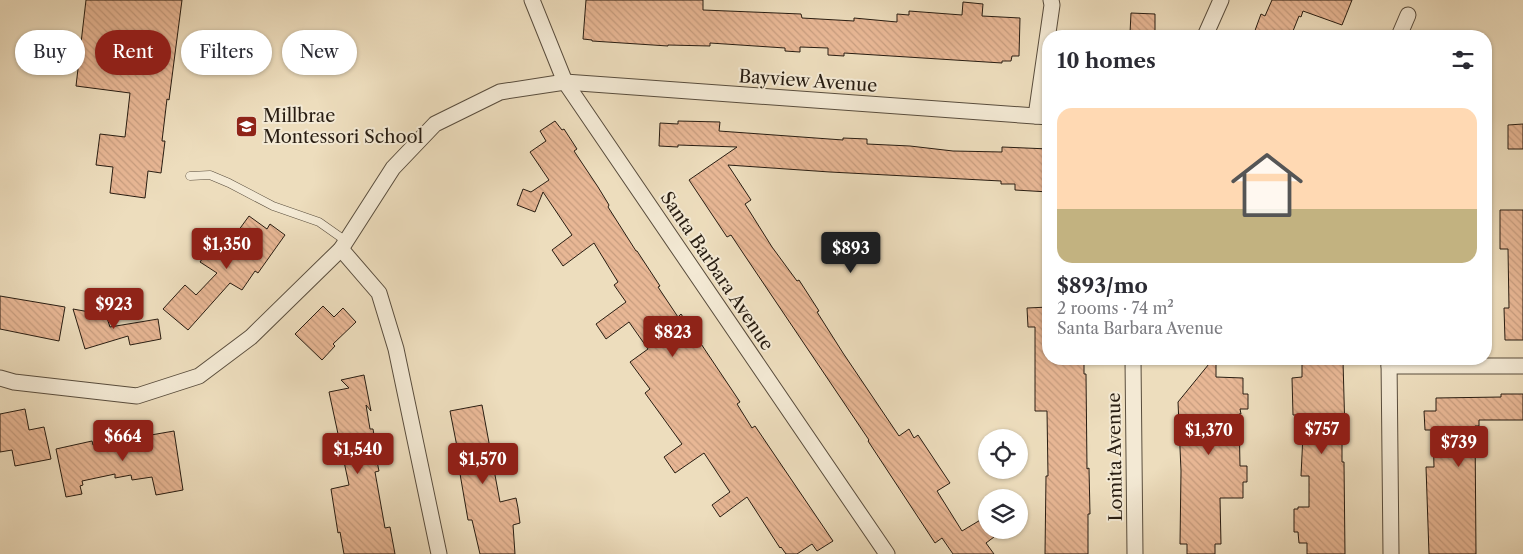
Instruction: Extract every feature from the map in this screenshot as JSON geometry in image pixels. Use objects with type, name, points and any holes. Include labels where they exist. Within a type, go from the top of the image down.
[{"type":"street","name":"Santa Barbara Avenue","points":[[532,0],[565,82],[887,554]]},
{"type":"street","points":[[1050,30],[1051,0]]},
{"type":"street","points":[[1208,30],[1221,0]]},
{"type":"street","points":[[1402,30],[1408,15]]},
{"type":"street","name":"Bayview Avenue","points":[[0,378],[14,382],[137,396],[199,376],[251,338],[343,245],[393,168],[435,124],[500,92],[565,82],[1042,116]]},
{"type":"street","points":[[343,245],[379,293],[396,349],[439,554]]},
{"type":"street","name":"Lomita Avenue","points":[[1133,365],[1135,554]]},
{"type":"street","points":[[1389,365],[1391,554]]},
{"type":"street","points":[[1490,365],[1523,366]]},
{"type":"lane","points":[[190,176],[210,175],[229,182],[273,206],[319,222],[343,245]]},
{"type":"building","points":[[86,0],[182,0],[169,100],[167,99],[162,141],[165,141],[161,173],[148,171],[145,198],[110,193],[113,167],[96,165],[100,134],[125,137],[130,93],[76,86],[77,75],[85,75],[85,30],[83,30]]},
{"type":"building","points":[[586,0],[703,0],[703,10],[801,14],[802,18],[854,21],[854,18],[897,22],[897,14],[909,15],[909,11],[962,15],[963,2],[983,4],[982,16],[1020,18],[1019,56],[1012,56],[1011,61],[1002,61],[1002,63],[844,53],[844,56],[828,55],[828,48],[800,47],[800,52],[785,51],[785,48],[710,43],[710,46],[668,46],[592,41],[583,39]]},
{"type":"building","points":[[1272,0],[1352,0],[1342,25],[1303,11],[1293,30],[1255,30],[1261,14],[1265,16]]},
{"type":"building","points":[[1131,13],[1155,14],[1155,30],[1130,30]]},
{"type":"building","points":[[555,121],[562,130],[564,129],[577,149],[574,151],[660,286],[658,287],[678,317],[681,314],[740,402],[737,404],[752,428],[755,426],[833,541],[817,551],[812,544],[797,554],[786,554],[780,548],[747,497],[720,517],[712,505],[730,492],[704,453],[675,473],[664,457],[682,444],[645,393],[650,389],[630,362],[648,349],[629,322],[606,339],[596,324],[626,302],[614,285],[618,282],[594,243],[563,266],[552,250],[572,235],[543,192],[535,212],[517,205],[523,189],[531,192],[549,180],[530,152],[546,141],[540,131]]},
{"type":"building","points":[[678,121],[720,122],[719,131],[843,140],[843,138],[867,139],[867,144],[953,151],[1002,152],[1002,147],[1042,149],[1042,192],[1015,190],[1015,184],[1001,184],[1001,181],[728,165],[751,200],[745,204],[772,247],[797,281],[799,280],[843,353],[899,436],[909,429],[914,438],[918,435],[950,483],[937,491],[962,531],[978,521],[978,539],[991,539],[986,543],[994,554],[953,554],[942,538],[935,543],[869,440],[731,235],[727,237],[689,180],[737,147],[659,146],[660,123],[678,124]]},
{"type":"building","points":[[1523,124],[1523,149],[1508,149],[1508,125]]},
{"type":"building","points":[[1500,210],[1523,210],[1523,340],[1505,340],[1504,308],[1509,308],[1508,249],[1500,249]]},
{"type":"building","points":[[249,216],[267,229],[270,224],[285,235],[258,273],[255,271],[242,290],[230,283],[188,330],[163,309],[185,285],[196,295],[217,273],[200,262],[212,245],[222,253]]},
{"type":"building","points":[[0,296],[65,307],[59,341],[0,329]]},
{"type":"building","points":[[323,306],[334,317],[343,308],[356,322],[333,344],[335,346],[322,360],[295,334]]},
{"type":"building","points":[[1042,307],[1042,365],[1084,365],[1084,374],[1086,374],[1087,469],[1089,468],[1090,514],[1088,514],[1088,554],[1045,554],[1046,476],[1048,476],[1047,411],[1035,411],[1035,327],[1028,327],[1027,308]]},
{"type":"building","points":[[73,309],[106,315],[110,327],[158,319],[161,339],[130,345],[128,336],[85,349]]},
{"type":"building","points":[[1208,365],[1216,365],[1216,377],[1243,378],[1243,394],[1248,394],[1248,409],[1240,409],[1241,414],[1239,414],[1240,466],[1247,466],[1247,482],[1243,482],[1243,498],[1220,498],[1221,544],[1215,544],[1215,554],[1187,554],[1187,544],[1180,544],[1181,471],[1178,402]]},
{"type":"building","points":[[1302,365],[1343,365],[1345,433],[1342,433],[1342,462],[1344,462],[1345,554],[1307,554],[1307,543],[1299,543],[1298,532],[1294,532],[1294,509],[1309,507],[1309,476],[1301,476],[1303,434],[1297,434],[1297,415],[1293,415],[1292,378],[1302,377]]},
{"type":"building","points":[[364,375],[371,411],[366,405],[370,429],[373,429],[376,447],[374,447],[379,471],[375,472],[385,528],[390,527],[395,554],[344,554],[340,532],[338,533],[331,489],[349,485],[329,392],[349,388],[341,380]]},
{"type":"building","points":[[1501,394],[1523,394],[1523,420],[1479,420],[1479,426],[1475,426],[1476,554],[1429,554],[1426,467],[1434,467],[1433,430],[1425,430],[1424,411],[1436,411],[1436,398],[1501,397]]},
{"type":"building","points":[[482,405],[500,502],[516,498],[520,523],[513,525],[515,554],[480,554],[472,520],[468,520],[459,468],[461,467],[450,411]]},
{"type":"building","points":[[25,409],[29,430],[44,427],[51,459],[15,466],[12,450],[0,452],[0,414]]},
{"type":"building","points":[[174,431],[183,490],[156,495],[152,477],[132,480],[131,475],[115,478],[115,474],[82,481],[83,485],[80,486],[82,494],[66,497],[56,449],[92,441],[93,445]]},
{"type":"place","name":"Millbrae Montessori School","points":[[247,126]]}]
